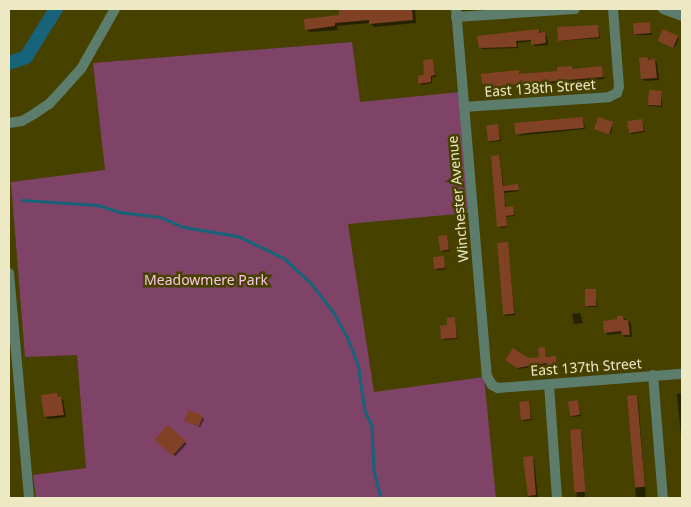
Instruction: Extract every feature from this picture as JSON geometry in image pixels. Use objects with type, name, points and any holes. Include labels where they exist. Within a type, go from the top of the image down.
[{"type":"street","points":[[9,123],[22,121],[49,104],[81,69],[115,9]]},
{"type":"street","points":[[456,13],[575,9]]},
{"type":"street","name":"East 138th Street","points":[[464,107],[608,97],[617,94],[619,86],[613,9]]},
{"type":"street","points":[[663,9],[682,16]]},
{"type":"street","name":"Winchester Avenue","points":[[456,13],[487,376],[492,385]]},
{"type":"street","points":[[9,273],[29,498]]},
{"type":"street","name":"East 137th Street","points":[[492,385],[498,388],[682,374]]},
{"type":"street","points":[[653,376],[663,498]]},
{"type":"street","points":[[549,384],[557,498]]},
{"type":"green space","name":"Meadowmere Park","points":[[352,42],[360,102],[460,92],[468,213],[348,224],[374,392],[484,377],[496,498],[36,498],[33,475],[86,468],[77,355],[25,357],[11,182],[105,170],[93,63]]},
{"type":"building","points":[[339,9],[412,9],[413,20],[369,24],[369,20],[335,23],[335,26],[305,30],[304,19],[339,15]]},
{"type":"building","points":[[650,22],[651,33],[634,34],[633,23]]},
{"type":"building","points":[[598,25],[599,37],[558,41],[557,27]]},
{"type":"building","points":[[539,29],[539,33],[545,32],[546,43],[531,45],[531,40],[516,41],[517,47],[479,48],[477,36]]},
{"type":"building","points":[[663,29],[678,36],[673,48],[658,41]]},
{"type":"building","points":[[647,57],[648,60],[655,59],[657,78],[641,79],[639,58]]},
{"type":"building","points":[[433,59],[435,75],[431,76],[431,82],[418,84],[418,76],[424,75],[423,60]]},
{"type":"building","points":[[572,66],[573,69],[602,66],[603,77],[489,87],[488,84],[482,84],[481,74],[519,70],[519,74],[557,71],[557,67]]},
{"type":"building","points":[[649,90],[662,91],[661,106],[648,105]]},
{"type":"building","points":[[583,117],[584,128],[515,134],[514,123]]},
{"type":"building","points":[[598,117],[613,122],[609,134],[594,129]]},
{"type":"building","points":[[642,119],[644,131],[629,133],[627,121]]},
{"type":"building","points":[[498,124],[500,140],[488,141],[486,125]]},
{"type":"building","points":[[499,155],[503,186],[518,184],[519,190],[504,191],[505,207],[513,206],[514,215],[506,216],[507,226],[497,227],[491,156]]},
{"type":"building","points":[[447,235],[449,250],[440,251],[438,236]]},
{"type":"building","points":[[508,242],[514,314],[503,315],[497,243]]},
{"type":"building","points":[[444,256],[445,268],[434,269],[433,257]]},
{"type":"building","points":[[585,289],[596,289],[596,306],[585,306]]},
{"type":"building","points":[[617,316],[623,316],[624,320],[628,320],[630,335],[622,335],[621,331],[604,333],[603,321],[617,319]]},
{"type":"building","points":[[455,317],[457,338],[441,339],[440,326],[447,325],[447,318]]},
{"type":"building","points":[[545,347],[546,357],[556,356],[557,366],[547,367],[547,363],[517,368],[505,360],[513,348],[528,358],[539,357],[538,348]]},
{"type":"building","points":[[57,393],[58,397],[61,396],[64,415],[44,417],[41,395]]},
{"type":"building","points":[[637,395],[645,487],[635,488],[627,396]]},
{"type":"building","points":[[578,400],[580,415],[570,416],[568,401]]},
{"type":"building","points":[[529,401],[531,419],[521,420],[519,402]]},
{"type":"building","points":[[189,410],[203,416],[199,426],[184,421]]},
{"type":"building","points":[[168,425],[186,441],[172,456],[155,440]]},
{"type":"building","points":[[581,429],[585,492],[574,493],[570,430]]},
{"type":"building","points":[[533,456],[536,495],[528,496],[523,457]]},
{"type":"waterway","points":[[9,63],[26,57],[56,9]]},
{"type":"waterway","points":[[22,200],[98,205],[119,212],[160,217],[184,227],[238,236],[284,258],[310,282],[334,313],[347,336],[358,364],[365,411],[372,426],[374,470],[381,498]]}]
